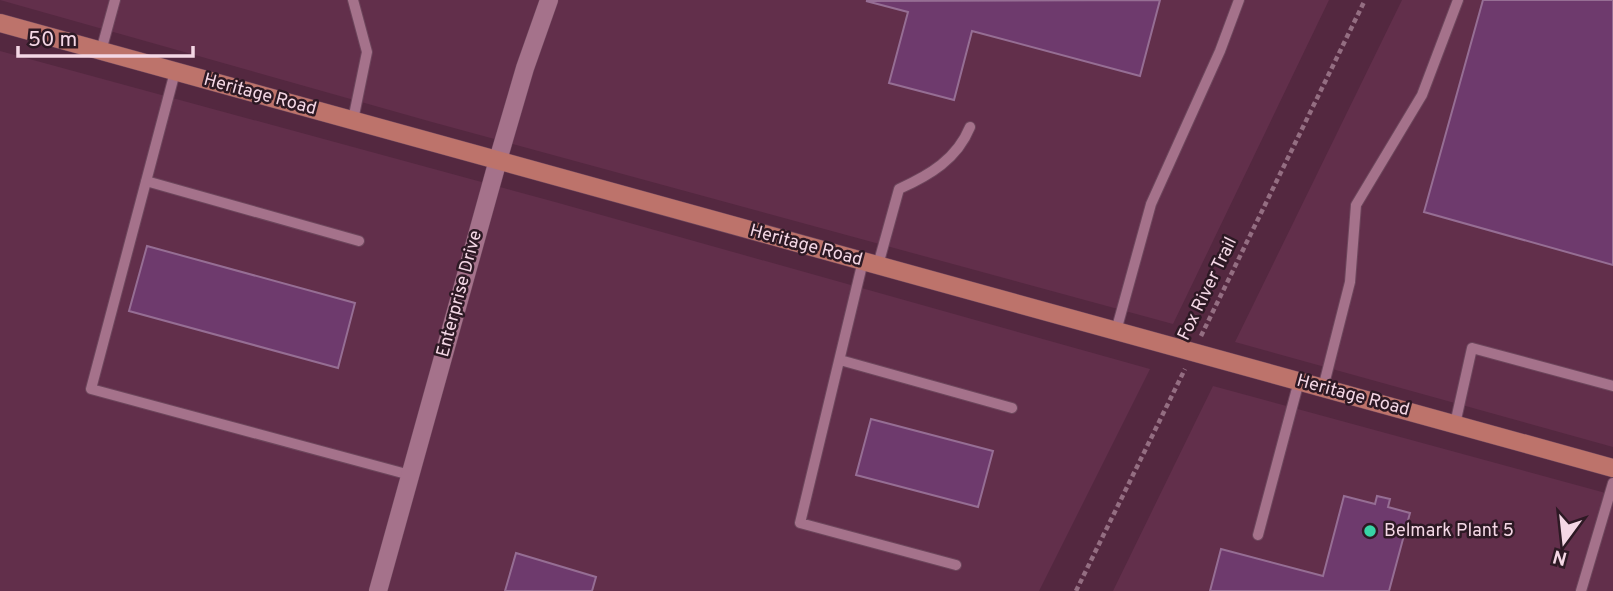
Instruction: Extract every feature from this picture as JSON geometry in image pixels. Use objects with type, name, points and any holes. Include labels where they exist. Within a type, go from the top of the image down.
[{"type":"main road","name":"Heritage Road","points":[[0,23],[1613,468]]},
{"type":"street","name":"Enterprise Drive","points":[[378,591],[498,160],[525,68],[550,0]]},
{"type":"lane","points":[[101,51],[114,0]]},
{"type":"lane","points":[[353,0],[367,52],[353,120]]},
{"type":"lane","points":[[1116,331],[1151,204],[1220,51],[1239,0]]},
{"type":"lane","points":[[1323,388],[1350,282],[1356,205],[1422,95],[1458,0]]},
{"type":"lane","points":[[175,72],[91,389],[410,475]]},
{"type":"lane","points":[[956,565],[800,523],[840,360],[870,263],[899,189],[927,176],[962,146],[970,127]]},
{"type":"lane","points":[[146,181],[359,241]]},
{"type":"lane","points":[[1455,424],[1472,348],[1613,386]]},
{"type":"lane","points":[[840,360],[1012,408]]},
{"type":"lane","points":[[1258,535],[1299,382]]},
{"type":"lane","points":[[1581,591],[1613,483]]},
{"type":"path","name":"Fox River Trail","points":[[1076,591],[1366,0]]},
{"type":"shaded area","points":[[0,0],[1329,0],[1173,324],[432,122]]},
{"type":"shaded area","points":[[1402,0],[1613,0],[1613,447],[1235,342]]},
{"type":"shaded area","points":[[0,51],[555,202],[1150,369],[1039,591],[0,591]]},
{"type":"shaded area","points":[[1213,386],[1613,495],[1613,591],[1113,591]]},
{"type":"building","points":[[1160,0],[1140,76],[972,31],[954,100],[889,83],[908,12],[866,1]]},
{"type":"building","points":[[1483,0],[1613,0],[1613,265],[1424,212]]},
{"type":"building","points":[[147,246],[355,303],[338,368],[129,311]]},
{"type":"building","points":[[871,419],[993,451],[978,507],[856,475]]},
{"type":"building","name":"Belmark Plant 5","points":[[1344,496],[1375,504],[1377,496],[1390,499],[1388,507],[1410,513],[1389,591],[1210,591],[1221,549],[1323,576]]},
{"type":"building","points":[[516,553],[596,577],[592,591],[505,591]]},
{"type":"place","name":"Belmark Plant 5","points":[[1370,531]]}]
